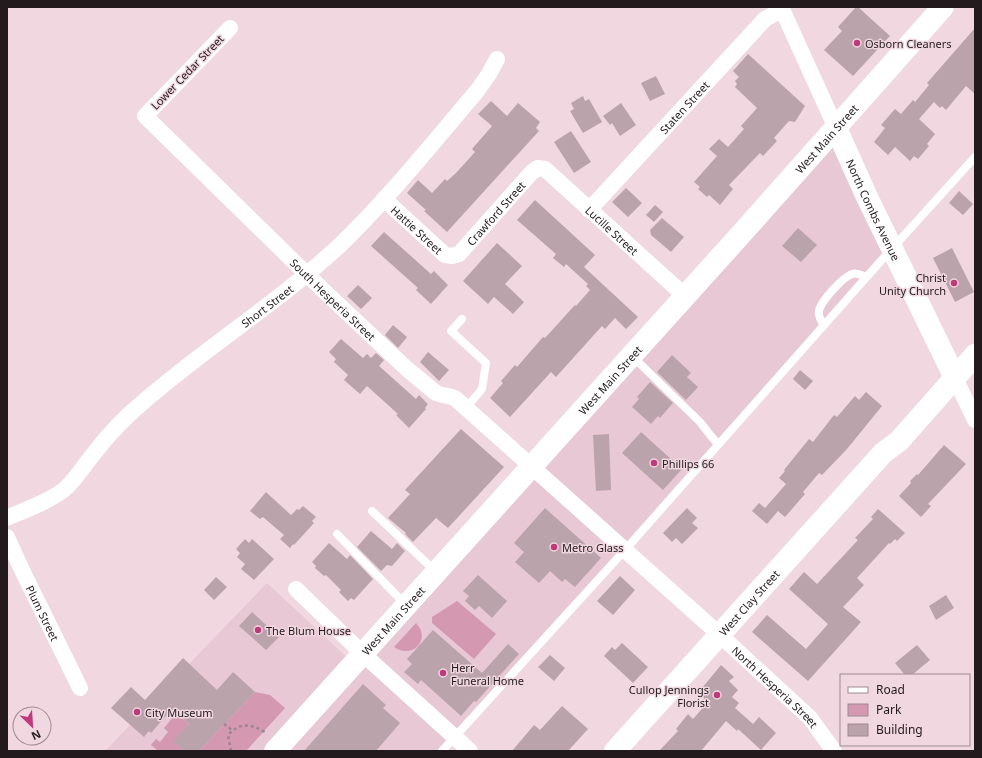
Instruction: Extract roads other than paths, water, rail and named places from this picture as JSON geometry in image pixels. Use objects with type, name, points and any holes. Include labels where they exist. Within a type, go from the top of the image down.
[{"type":"main road","name":"West Main Street","points":[[270,742],[363,654],[632,356],[942,7]]},
{"type":"main road","name":"North Combs Avenue","points":[[836,128],[955,378]]},
{"type":"main road","name":"West Clay Street","points":[[883,453],[888,443],[927,391],[940,370],[944,355]]},
{"type":"main road","name":"West Clay Street","points":[[615,751],[883,453],[899,441],[975,355]]},
{"type":"street","points":[[781,9],[836,128]]},
{"type":"street","name":"Staten Street","points":[[589,210],[765,19],[781,9]]},
{"type":"street","name":"Lower Cedar Street","points":[[145,116],[230,28]]},
{"type":"street","name":"Short Street","points":[[7,518],[57,495],[67,486],[120,423],[142,403],[307,274],[339,246],[384,199],[477,91],[497,59]]},
{"type":"street","name":"South Hesperia Street","points":[[145,116],[359,324],[436,393],[451,396],[532,467]]},
{"type":"street","name":"Lucille Street","points":[[538,168],[545,169],[685,296]]},
{"type":"street","name":"Crawford Street","points":[[452,256],[459,254],[532,172],[538,168]]},
{"type":"street","name":"Hattie Street","points":[[384,199],[445,255],[452,256]]},
{"type":"street","name":"North Combs Avenue","points":[[955,378],[975,420]]},
{"type":"street","name":"North Hesperia Street","points":[[532,467],[720,635],[810,718],[834,751]]},
{"type":"street","name":"Plum Street","points":[[7,537],[80,688]]},
{"type":"street","points":[[296,589],[363,654],[470,751]]},
{"type":"lane","points":[[442,751],[624,550],[866,277],[975,157]]},
{"type":"lane","points":[[824,325],[818,312],[821,304],[845,278],[852,274],[860,274],[866,277]]},
{"type":"lane","points":[[462,319],[451,331],[486,363],[482,388],[466,408]]},
{"type":"lane","points":[[632,356],[700,422],[718,444]]},
{"type":"lane","points":[[372,511],[437,572]]},
{"type":"lane","points":[[337,534],[406,606]]},
{"type":"place","name":"Osborn Cleaners","points":[[857,43]]},
{"type":"place","name":"Christ Unity Church","points":[[954,283]]},
{"type":"place","name":"Phillips 66","points":[[654,463]]},
{"type":"place","name":"Metro Glass","points":[[554,547]]},
{"type":"place","name":"The Blum House","points":[[258,630]]},
{"type":"place","name":"Herr Funeral Home","points":[[443,673]]},
{"type":"place","name":"Cullop Jennings Florist","points":[[717,695]]},
{"type":"place","name":"City Museum","points":[[137,712]]}]
